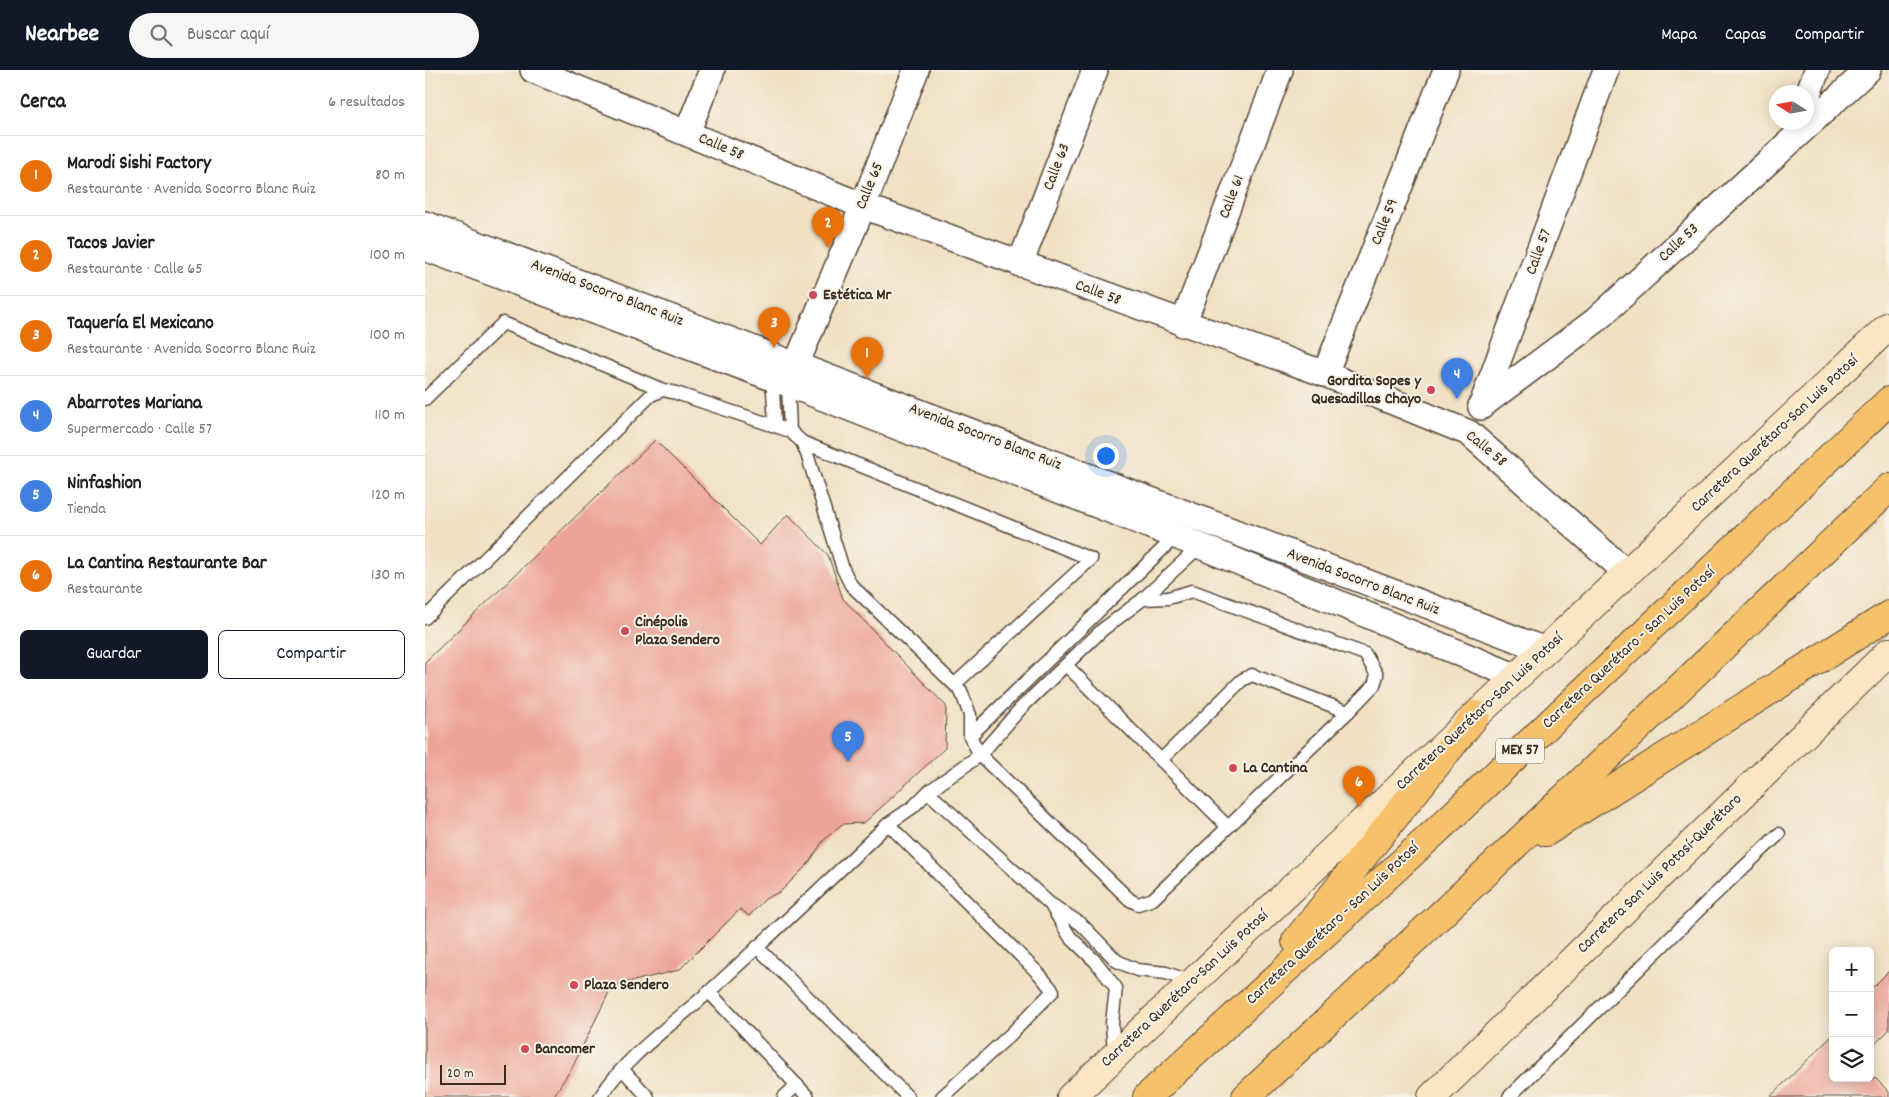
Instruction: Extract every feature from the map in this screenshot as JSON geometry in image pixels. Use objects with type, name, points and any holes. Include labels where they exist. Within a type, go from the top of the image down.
[{"type":"highway","name":"Carretera Querétaro - San Luis Potosí","points":[[1147,1097],[1447,820],[1889,400]]},
{"type":"highway","points":[[1246,1097],[1494,865],[1889,488]]},
{"type":"highway","points":[[1494,865],[1889,615]]},
{"type":"highway","points":[[1240,1010],[1476,715]]},
{"type":"main road","name":"Carretera Querétaro-San Luis Potosí","points":[[1071,1097],[1889,326]]},
{"type":"main road","name":"Carretera San Luis Potosí-Querétaro","points":[[1432,1097],[1889,652]]},
{"type":"street","points":[[687,133],[712,70]]},
{"type":"street","name":"Calle 65","points":[[783,371],[863,206],[916,70]]},
{"type":"street","name":"Calle 63","points":[[1020,264],[1095,70]]},
{"type":"street","name":"Calle 61","points":[[1183,324],[1280,70]]},
{"type":"street","name":"Calle 59","points":[[1325,374],[1446,70]]},
{"type":"street","name":"Calle 57","points":[[1469,433],[1481,406],[1607,70]]},
{"type":"street","points":[[1811,85],[1817,70]]},
{"type":"street","name":"Calle 53","points":[[1481,406],[1595,321],[1794,131],[1868,70]]},
{"type":"street","name":"Calle 58","points":[[548,73],[863,206],[1183,324],[1325,374],[1469,433],[1627,573]]},
{"type":"street","name":"Avenida Socorro Blanc Ruiz","points":[[425,224],[438,245],[1545,650]]},
{"type":"street","name":"Avenida Socorro Blanc Ruiz","points":[[783,371],[1517,677]]},
{"type":"street","points":[[1424,638],[1434,634],[1439,625],[1436,610]]},
{"type":"lane","points":[[425,399],[503,323],[663,390],[775,425],[790,432],[802,442],[1091,559],[955,684]]},
{"type":"lane","points":[[775,425],[783,371]]},
{"type":"lane","points":[[783,371],[790,432]]},
{"type":"lane","points":[[425,618],[651,395],[663,390]]},
{"type":"lane","points":[[802,442],[816,478],[843,569],[851,585],[961,691],[970,715],[970,736],[980,755],[1129,900],[1138,904],[1153,899],[1348,712],[1374,685],[1377,675],[1365,654],[1191,591],[1168,598],[1143,599]]},
{"type":"lane","points":[[970,736],[1175,536]]},
{"type":"lane","points":[[601,1097],[609,1083],[888,824],[913,807],[928,792],[980,755],[1021,708],[1102,630],[1143,599],[1200,546]]},
{"type":"lane","points":[[1066,665],[1228,827]]},
{"type":"lane","points":[[1161,760],[1242,680],[1252,675],[1348,712]]},
{"type":"lane","points":[[928,792],[1049,903],[1081,924],[1117,961],[1137,970],[1166,973],[1193,982]]},
{"type":"lane","points":[[888,824],[1053,991],[1011,1034],[942,1097]]},
{"type":"lane","points":[[1509,1097],[1707,901],[1779,834]]},
{"type":"lane","points":[[1049,903],[1070,937],[1096,962],[1116,988],[1112,1023],[1114,1056]]},
{"type":"lane","points":[[757,947],[908,1097]]},
{"type":"lane","points":[[709,992],[809,1097]]},
{"type":"lane","points":[[623,1070],[648,1097]]},
{"type":"lane","points":[[784,1097],[797,1085]]},
{"type":"building","points":[[655,440],[760,545],[788,514],[828,555],[843,599],[946,706],[945,748],[864,823],[842,824],[823,841],[808,864],[781,891],[765,899],[749,916],[740,909],[679,970],[612,986],[573,1066],[553,1097],[425,1097],[425,662]]},
{"type":"building","points":[[1889,971],[1889,1030],[1874,1045],[1874,992],[1874,986]]},
{"type":"building","points":[[1829,1039],[1829,1082],[1874,1082],[1875,1078],[1889,1092],[1889,1097],[1770,1097]]},
{"type":"place","name":"Tacos Javier","points":[[828,248]]},
{"type":"place","name":"Estética Mr","points":[[813,295]]},
{"type":"place","name":"Taquería El Mexicano","points":[[774,348]]},
{"type":"place","name":"Marodi Sishi Factory","points":[[867,378]]},
{"type":"place","name":"Gordita Sopes y Quesadillas Chayo","points":[[1431,390]]},
{"type":"place","name":"Abarrotes Mariana","points":[[1457,399]]},
{"type":"place","name":"Cinépolis Plaza Sendero","points":[[625,631]]},
{"type":"place","name":"Ninfashion","points":[[848,762]]},
{"type":"place","name":"La Cantina","points":[[1233,768]]},
{"type":"place","name":"La Cantina Restaurante Bar","points":[[1359,807]]},
{"type":"place","name":"Plaza Sendero","points":[[574,985]]},
{"type":"place","name":"Bancomer","points":[[525,1049]]}]
